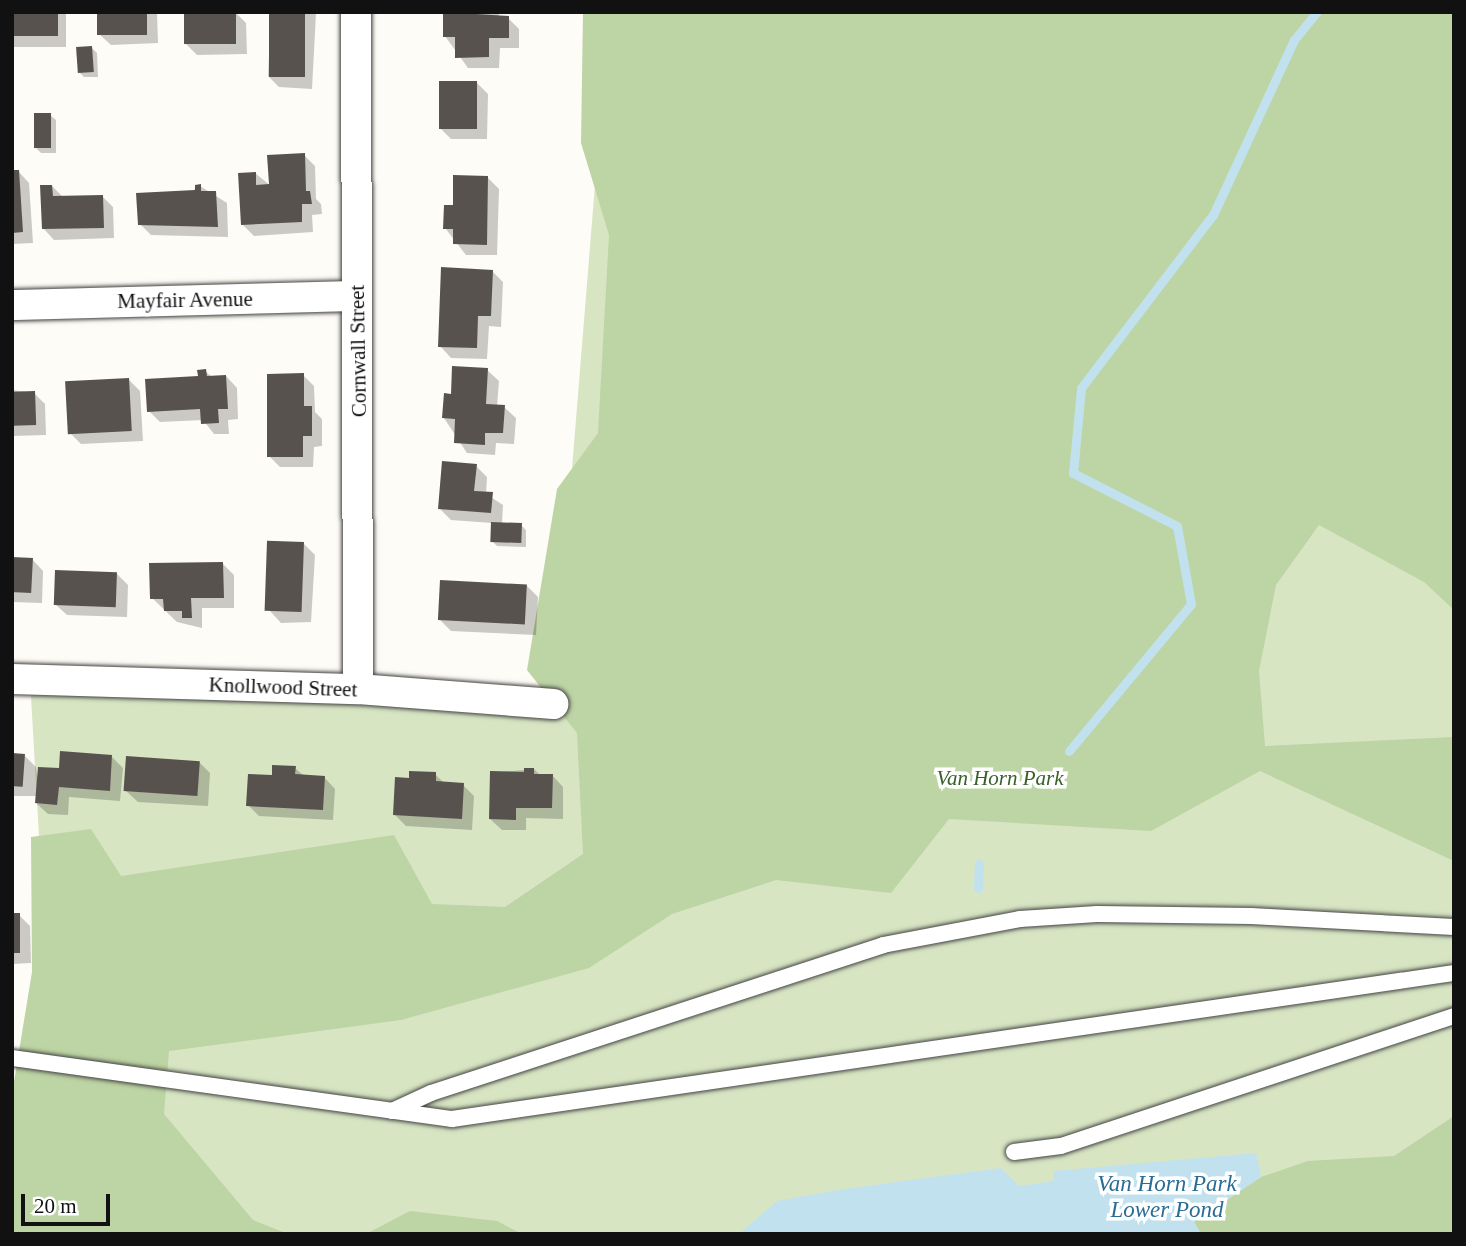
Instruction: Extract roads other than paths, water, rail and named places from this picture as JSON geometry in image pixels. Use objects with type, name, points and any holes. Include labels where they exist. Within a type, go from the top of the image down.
[{"type":"street","name":"Cornwall Street","points":[[356,12],[358,689]]},
{"type":"street","name":"Mayfair Avenue","points":[[12,305],[357,296]]},
{"type":"street","name":"Knollwood Street","points":[[12,679],[358,689],[553,704]]},
{"type":"lane","points":[[393,1111],[431,1093],[883,945],[1020,919],[1097,914],[1251,916],[1454,928]]},
{"type":"lane","points":[[12,1058],[452,1119],[1454,972]]},
{"type":"lane","points":[[1014,1152],[1061,1146],[1454,1016]]},
{"type":"water","name":"Van Horn Park Lower Pond","points":[[1256,1153],[1261,1177],[1194,1222],[1201,1234],[739,1234],[777,1201],[844,1189],[1001,1168],[1019,1186],[1054,1181],[1054,1171]]},
{"type":"waterway","points":[[1069,751],[1191,604],[1177,526],[1073,473],[1081,388],[1213,215],[1294,40],[1317,12]]},
{"type":"waterway","points":[[978,888],[979,864]]},
{"type":"park label","name":"Van Horn Park","points":[[1000,778]]}]
